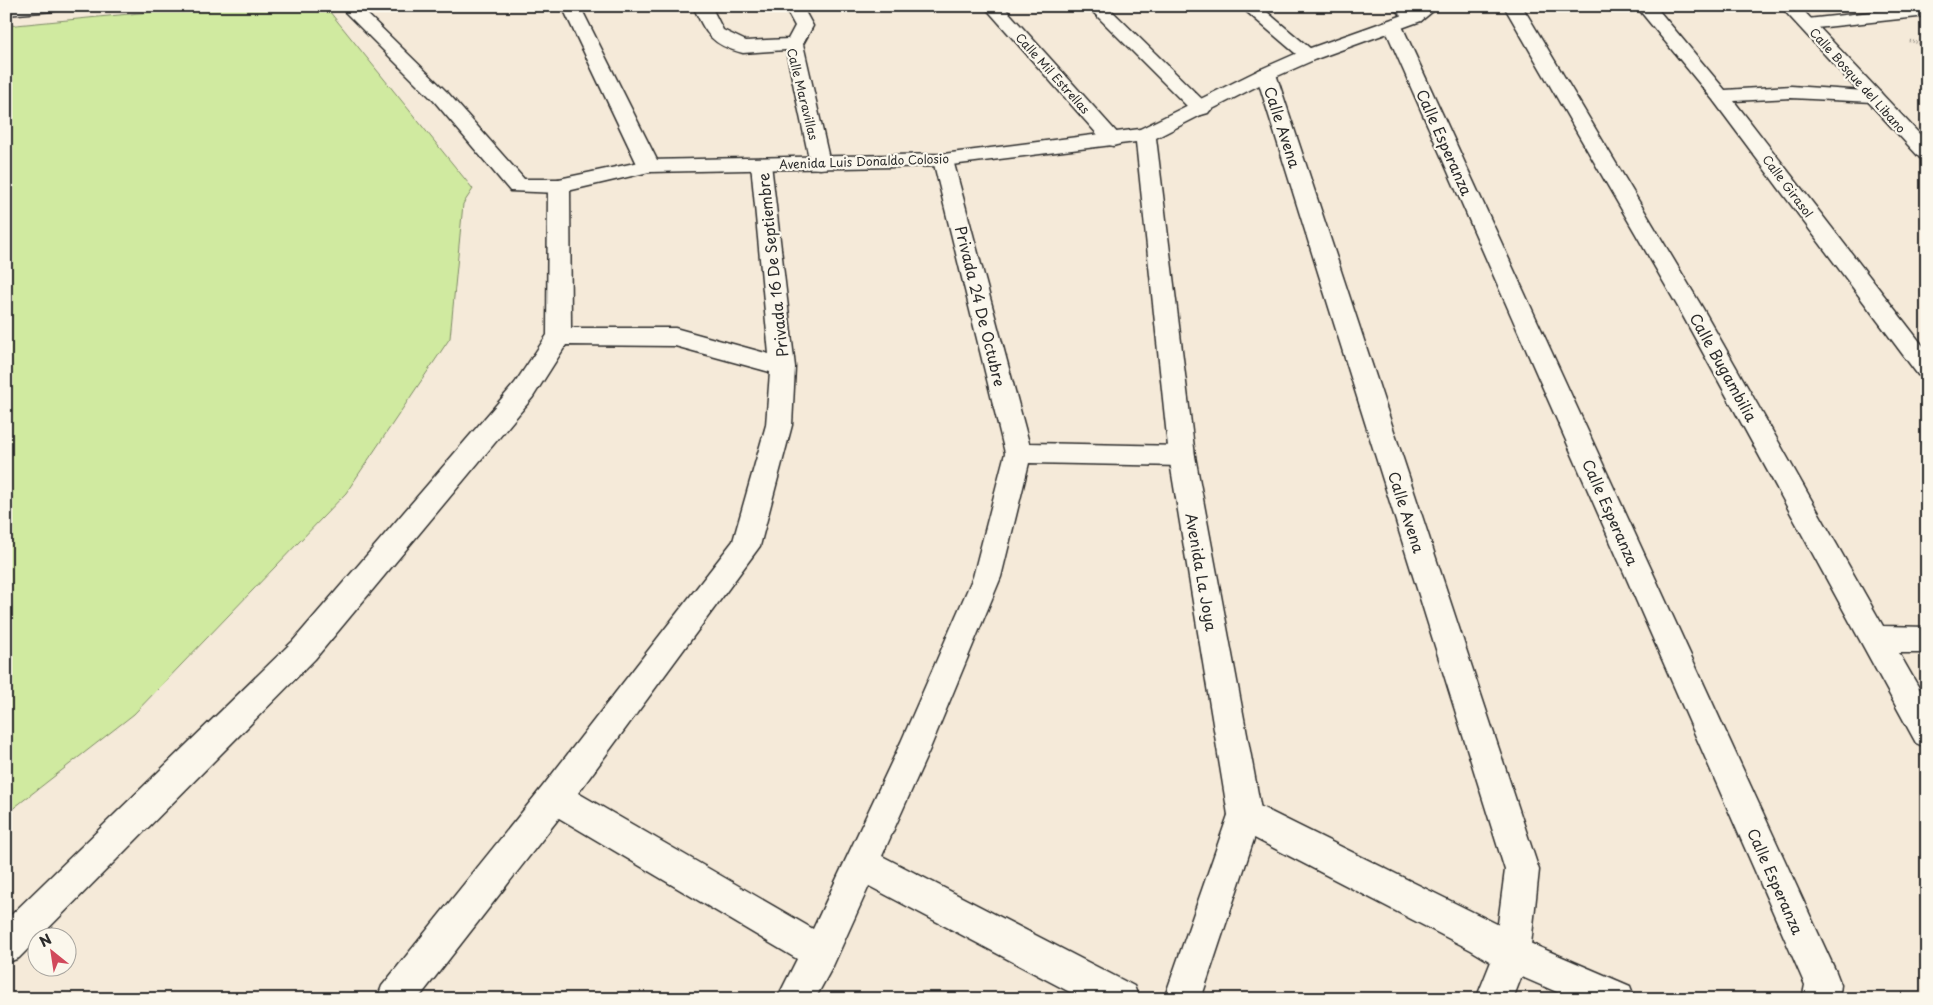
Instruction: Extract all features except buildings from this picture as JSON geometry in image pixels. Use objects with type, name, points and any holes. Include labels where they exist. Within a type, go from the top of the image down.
[{"type":"street","points":[[6,10],[53,6]]},
{"type":"street","name":"Avenida Luis Donaldo Colosio","points":[[348,6],[441,96],[518,186],[559,186],[650,166],[943,160],[1145,135],[1201,109],[1266,74],[1409,14]]},
{"type":"street","points":[[571,6],[650,166]]},
{"type":"street","name":"Calle Maravillas","points":[[702,6],[715,33],[743,47],[794,44],[820,163]]},
{"type":"street","points":[[793,6],[804,26],[794,44]]},
{"type":"street","name":"Calle Mil Estrellas","points":[[993,6],[1113,140]]},
{"type":"street","points":[[1096,6],[1201,109]]},
{"type":"street","points":[[1249,6],[1309,55]]},
{"type":"street","name":"Calle Bugambilia","points":[[1513,6],[1690,307],[1927,733]]},
{"type":"street","name":"Calle Girasol","points":[[1646,6],[1720,96],[1927,369]]},
{"type":"street","name":"Calle Bosque del Libano","points":[[1789,6],[1927,154]]},
{"type":"street","points":[[1807,24],[1927,11]]},
{"type":"street","name":"Calle Esperanza","points":[[1409,14],[1823,986],[1820,999]]},
{"type":"street","name":"Calle Avena","points":[[1266,74],[1522,870],[1512,954],[1494,999]]},
{"type":"street","points":[[1720,96],[1791,92],[1872,96]]},
{"type":"street","name":"Avenida La Joya","points":[[1145,135],[1182,456],[1244,815],[1182,999]]},
{"type":"street","name":"Privada 24 De Octubre","points":[[943,160],[1018,453]]},
{"type":"street","name":"Privada 16 De Septiembre","points":[[395,999],[555,797],[746,546],[779,425],[783,366],[762,164]]},
{"type":"street","points":[[6,945],[304,650],[524,390],[558,336],[559,186]]},
{"type":"street","points":[[558,336],[675,337],[783,366]]},
{"type":"street","points":[[795,999],[820,953],[913,751],[987,578],[1018,453],[1182,456]]},
{"type":"street","points":[[1874,639],[1927,640]]},
{"type":"street","points":[[555,797],[820,953]]},
{"type":"street","points":[[1244,815],[1484,936],[1512,954],[1617,999]]},
{"type":"street","points":[[861,863],[1122,999]]},
{"type":"green space","points":[[156,6],[325,6],[473,189],[463,204],[450,338],[346,493],[134,714],[6,814],[6,26],[160,11]]}]
